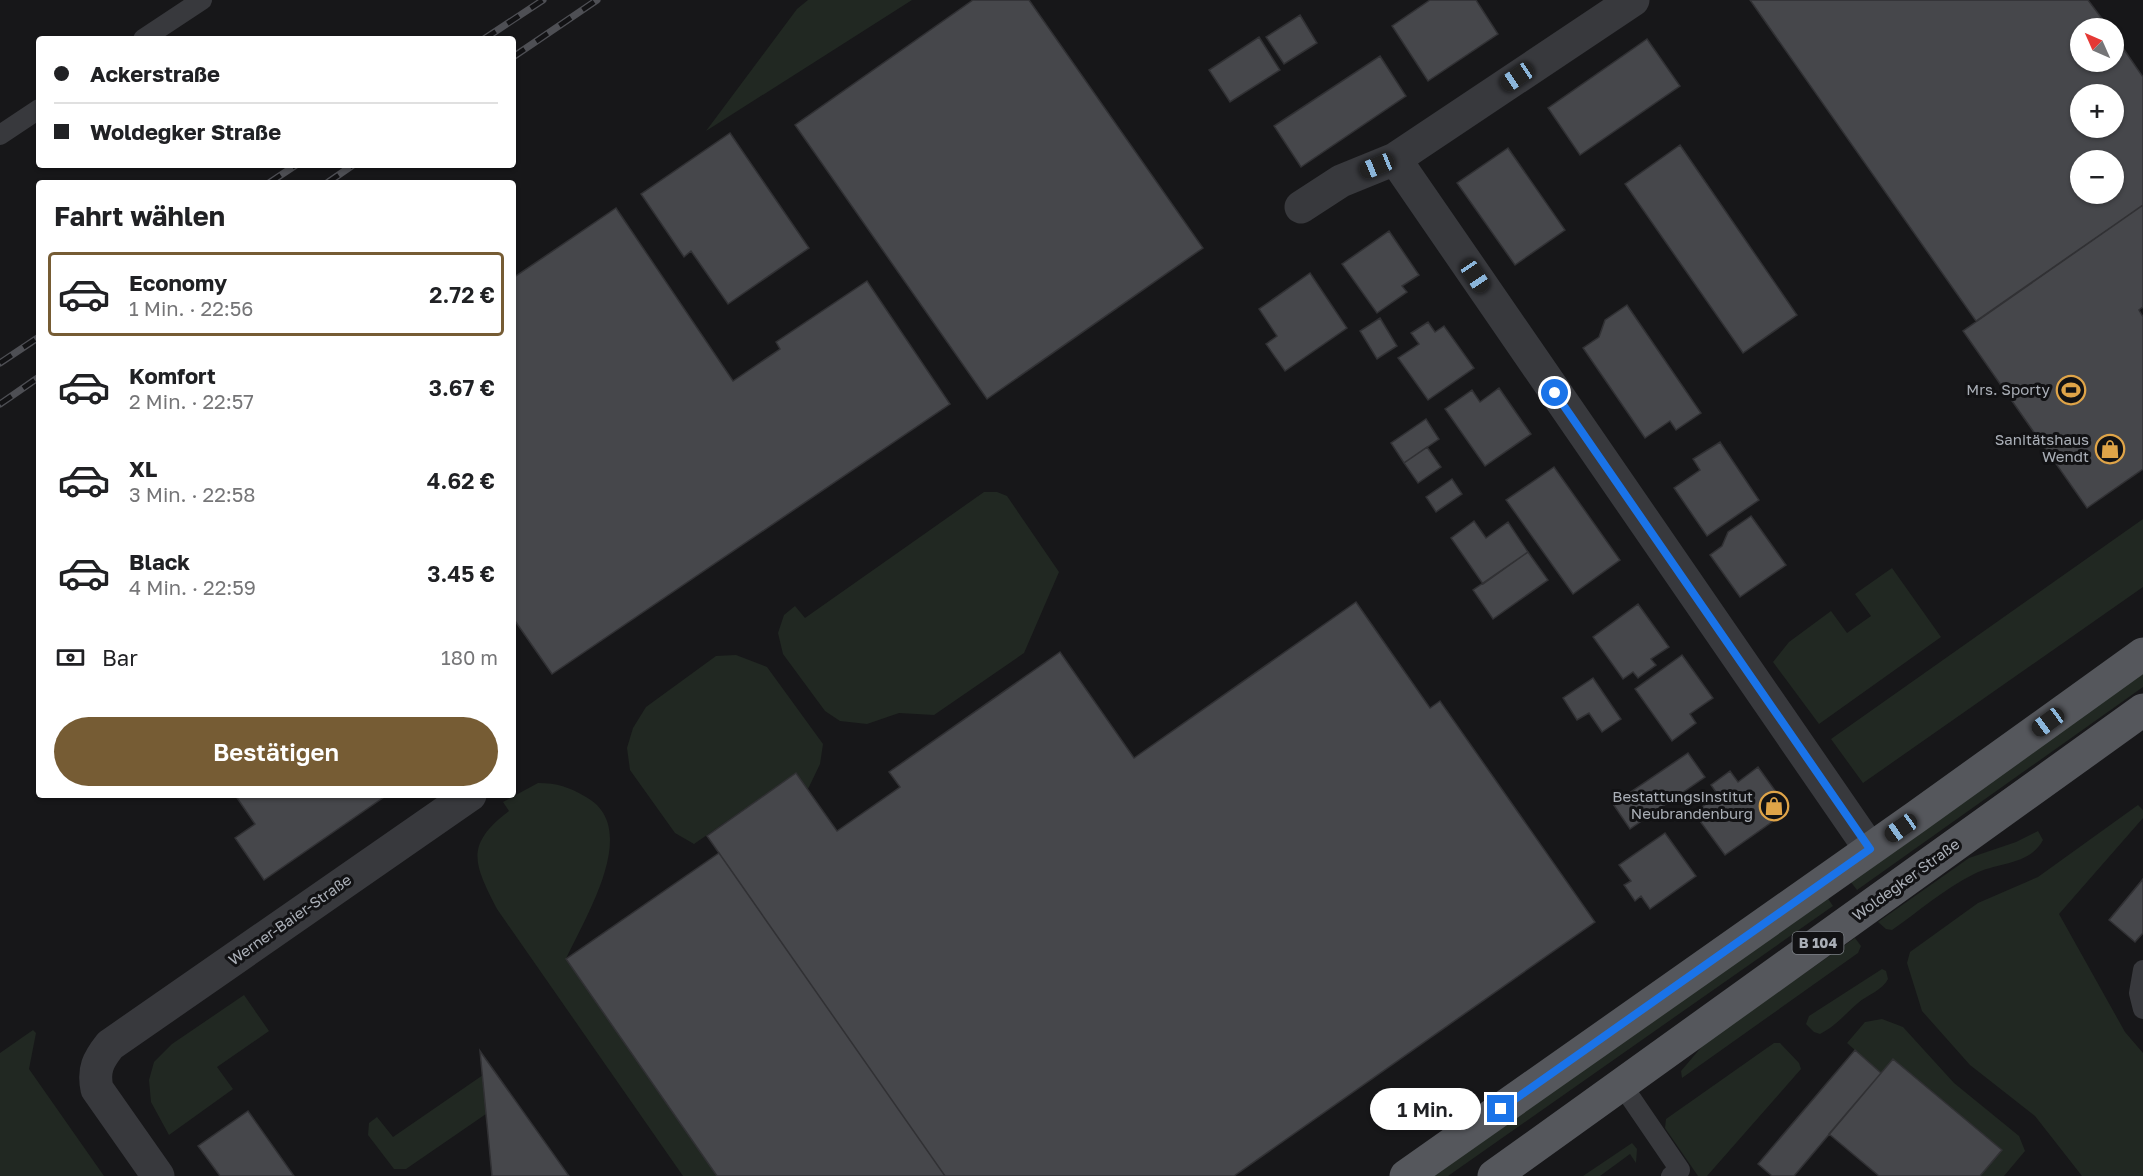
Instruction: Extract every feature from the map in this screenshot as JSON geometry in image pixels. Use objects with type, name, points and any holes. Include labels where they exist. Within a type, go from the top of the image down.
[{"type":"main road","points":[[1406,1176],[2143,654]]},
{"type":"main road","name":"Woldegker Straße","points":[[1494,1176],[2143,710]]},
{"type":"street","points":[[1301,207],[1341,181],[1395,159],[1633,0]]},
{"type":"street","points":[[1395,159],[1870,849]]},
{"type":"street","name":"Werner-Baier-Straße","points":[[158,1176],[97,1089],[94,1076],[99,1059],[110,1045],[466,798]]},
{"type":"lane","points":[[148,36],[202,0]]},
{"type":"lane","points":[[0,135],[36,111]]},
{"type":"lane","points":[[2143,970],[2139,993],[2143,1009]]},
{"type":"lane","points":[[1622,1086],[1680,1170],[1671,1176]]},
{"type":"shaded area","points":[[808,0],[912,0],[706,131],[797,9]]},
{"type":"shaded area","points":[[984,492],[997,492],[1007,496],[1059,572],[1024,653],[934,715],[899,713],[867,724],[840,721],[825,711],[783,654],[778,633],[784,615],[795,606],[805,618]]},
{"type":"shaded area","points":[[2143,519],[2143,587],[1863,783],[1831,739]]},
{"type":"shaded area","points":[[1892,568],[1941,637],[1819,724],[1773,662],[1789,642],[1831,611],[1847,633],[1871,616],[1855,594]]},
{"type":"shaded area","points":[[736,655],[767,667],[823,744],[820,764],[808,789],[796,773],[694,844],[675,833],[630,770],[627,748],[633,728],[646,707],[716,656]]},
{"type":"shaded area","points":[[2143,673],[2143,687],[1857,890],[1850,881]]},
{"type":"shaded area","points":[[538,783],[563,786],[586,797],[602,811],[609,829],[609,851],[604,874],[566,959],[717,1176],[683,1176],[497,909],[479,867],[479,845],[485,834],[509,811],[503,802],[516,798],[516,795]]},
{"type":"shaded area","points":[[2138,805],[2143,810],[2143,818],[2059,914],[2125,1032],[2143,1053],[2143,1176],[2082,1176],[2035,1116],[1970,1065],[1922,1011],[1907,963],[1910,952],[1978,903],[2038,877]]},
{"type":"shaded area","points":[[2038,831],[2043,840],[2030,855],[1974,874],[1942,893],[1892,930],[1886,929],[1878,922],[1969,858],[2016,842]]},
{"type":"shaded area","points":[[1827,897],[1833,906],[1448,1176],[1431,1176]]},
{"type":"shaded area","points":[[1855,938],[1861,946],[1858,953],[1682,1078],[1681,1071],[1704,1044]]},
{"type":"shaded area","points":[[1882,969],[1886,971],[1888,979],[1886,983],[1858,1003],[1831,1027],[1820,1034],[1814,1032],[1806,1024],[1809,1016]]},
{"type":"shaded area","points":[[244,995],[269,1031],[217,1067],[233,1089],[169,1135],[151,1102],[149,1080],[154,1062],[172,1044]]},
{"type":"shaded area","points":[[1882,1019],[1903,1027],[1954,1083],[2019,1136],[2025,1151],[2004,1176],[1980,1176],[2002,1150],[1893,1059],[1881,1073],[1847,1043],[1865,1022]]},
{"type":"shaded area","points":[[33,1030],[36,1033],[29,1069],[104,1176],[0,1176],[0,1053]]},
{"type":"shaded area","points":[[1774,1043],[1780,1043],[1799,1063],[1801,1069],[1707,1176],[1698,1176],[1665,1128],[1666,1119]]},
{"type":"shaded area","points":[[483,1075],[486,1114],[406,1169],[394,1169],[368,1135],[369,1123],[377,1117],[393,1137]]},
{"type":"shaded area","points":[[1632,1143],[1637,1149],[1636,1163],[1630,1154],[1600,1176],[1583,1176]]},
{"type":"building","points":[[973,0],[1029,0],[1203,248],[987,399],[795,125]]},
{"type":"building","points":[[1430,0],[1476,0],[1498,34],[1428,81],[1392,26]]},
{"type":"building","points":[[1750,0],[2088,0],[2102,18],[2070,18],[2070,72],[2124,72],[2124,49],[2143,77],[2143,205],[1976,321]]},
{"type":"building","points":[[1300,15],[1317,43],[1284,64],[1266,37]]},
{"type":"building","points":[[1259,37],[1280,70],[1230,102],[1209,70]]},
{"type":"building","points":[[1647,39],[1680,86],[1580,155],[1548,108]]},
{"type":"building","points":[[1380,56],[1406,96],[1301,167],[1274,126]]},
{"type":"building","points":[[730,133],[809,248],[728,304],[691,251],[684,257],[641,194]]},
{"type":"building","points":[[1680,145],[1797,315],[1743,353],[1625,184]]},
{"type":"building","points":[[1508,148],[1565,230],[1515,265],[1457,183]]},
{"type":"building","points":[[2143,205],[2143,307],[2139,310],[2143,317],[2143,469],[2087,508],[1963,331]]},
{"type":"building","points":[[616,208],[733,381],[780,349],[776,342],[867,281],[950,404],[552,674],[516,622],[516,276]]},
{"type":"building","points":[[1389,231],[1419,275],[1402,286],[1407,292],[1377,313],[1342,264]]},
{"type":"building","points":[[1310,273],[1347,328],[1285,371],[1266,344],[1277,336],[1259,309]]},
{"type":"building","points":[[1627,305],[1701,413],[1676,430],[1670,421],[1645,438],[1583,348],[1599,337],[1605,320]]},
{"type":"building","points":[[1380,318],[1397,346],[1377,359],[1360,331]]},
{"type":"building","points":[[1428,322],[1435,332],[1444,326],[1474,368],[1428,400],[1398,358],[1419,344],[1411,333]]},
{"type":"building","points":[[1499,388],[1531,434],[1485,466],[1445,409],[1472,390],[1480,402]]},
{"type":"building","points":[[1426,419],[1439,439],[1404,463],[1391,443]]},
{"type":"building","points":[[1720,442],[1759,500],[1707,536],[1674,488],[1700,470],[1693,459]]},
{"type":"building","points":[[1427,447],[1441,467],[1418,483],[1404,463]]},
{"type":"building","points":[[1554,467],[1620,560],[1573,594],[1506,500]]},
{"type":"building","points":[[1452,479],[1462,494],[1436,512],[1426,497]]},
{"type":"building","points":[[1751,516],[1786,565],[1740,597],[1710,555],[1722,546],[1728,532]]},
{"type":"building","points":[[1474,521],[1486,538],[1508,522],[1528,552],[1483,584],[1451,538]]},
{"type":"building","points":[[1528,552],[1548,580],[1493,619],[1473,590]]},
{"type":"building","points":[[1356,602],[1430,708],[1440,701],[1595,922],[1234,1176],[945,1176],[707,836],[796,773],[837,831],[900,787],[889,772],[1060,652],[1134,758]]},
{"type":"building","points":[[1638,604],[1669,647],[1651,659],[1656,665],[1638,678],[1633,672],[1623,679],[1593,637]]},
{"type":"building","points":[[1682,655],[1713,698],[1690,714],[1696,723],[1672,741],[1635,689]]},
{"type":"building","points":[[1593,678],[1621,719],[1602,732],[1589,713],[1577,720],[1563,698]]},
{"type":"building","points":[[1688,753],[1705,777],[1630,829],[1613,804]]},
{"type":"building","points":[[1758,767],[1789,810],[1725,855],[1694,813],[1718,795],[1711,785],[1730,771],[1738,782]]},
{"type":"building","points":[[237,798],[383,798],[264,880],[235,838],[255,824]]},
{"type":"building","points":[[1665,833],[1696,876],[1650,909],[1641,896],[1635,901],[1624,885],[1631,881],[1619,865]]},
{"type":"building","points":[[719,853],[945,1176],[717,1176],[566,959]]},
{"type":"building","points":[[2143,879],[2143,933],[2135,942],[2109,920]]},
{"type":"building","points":[[1855,1050],[1881,1073],[1794,1176],[1772,1176],[1758,1164]]},
{"type":"building","points":[[480,1051],[569,1176],[492,1176]]},
{"type":"building","points":[[1893,1059],[2002,1150],[1980,1176],[1879,1176],[1829,1134]]},
{"type":"building","points":[[248,1111],[294,1176],[220,1176],[198,1146]]},
{"type":"railway","points":[[489,36],[543,0]]},
{"type":"railway","points":[[516,55],[597,0]]},
{"type":"railway","points":[[274,180],[292,168]]},
{"type":"railway","points":[[331,180],[349,168]]},
{"type":"railway","points":[[0,363],[36,339]]},
{"type":"railway","points":[[0,404],[36,379]]},
{"type":"place","name":"Mrs. Sporty","points":[[2071,390]]},
{"type":"place","name":"Sanitätshaus Wendt","points":[[2110,449]]},
{"type":"place","name":"Bestattungsinstitut Neubrandenburg","points":[[1774,806]]},
{"type":"route","points":[[1501,1109],[1870,849],[1555,393]]}]
